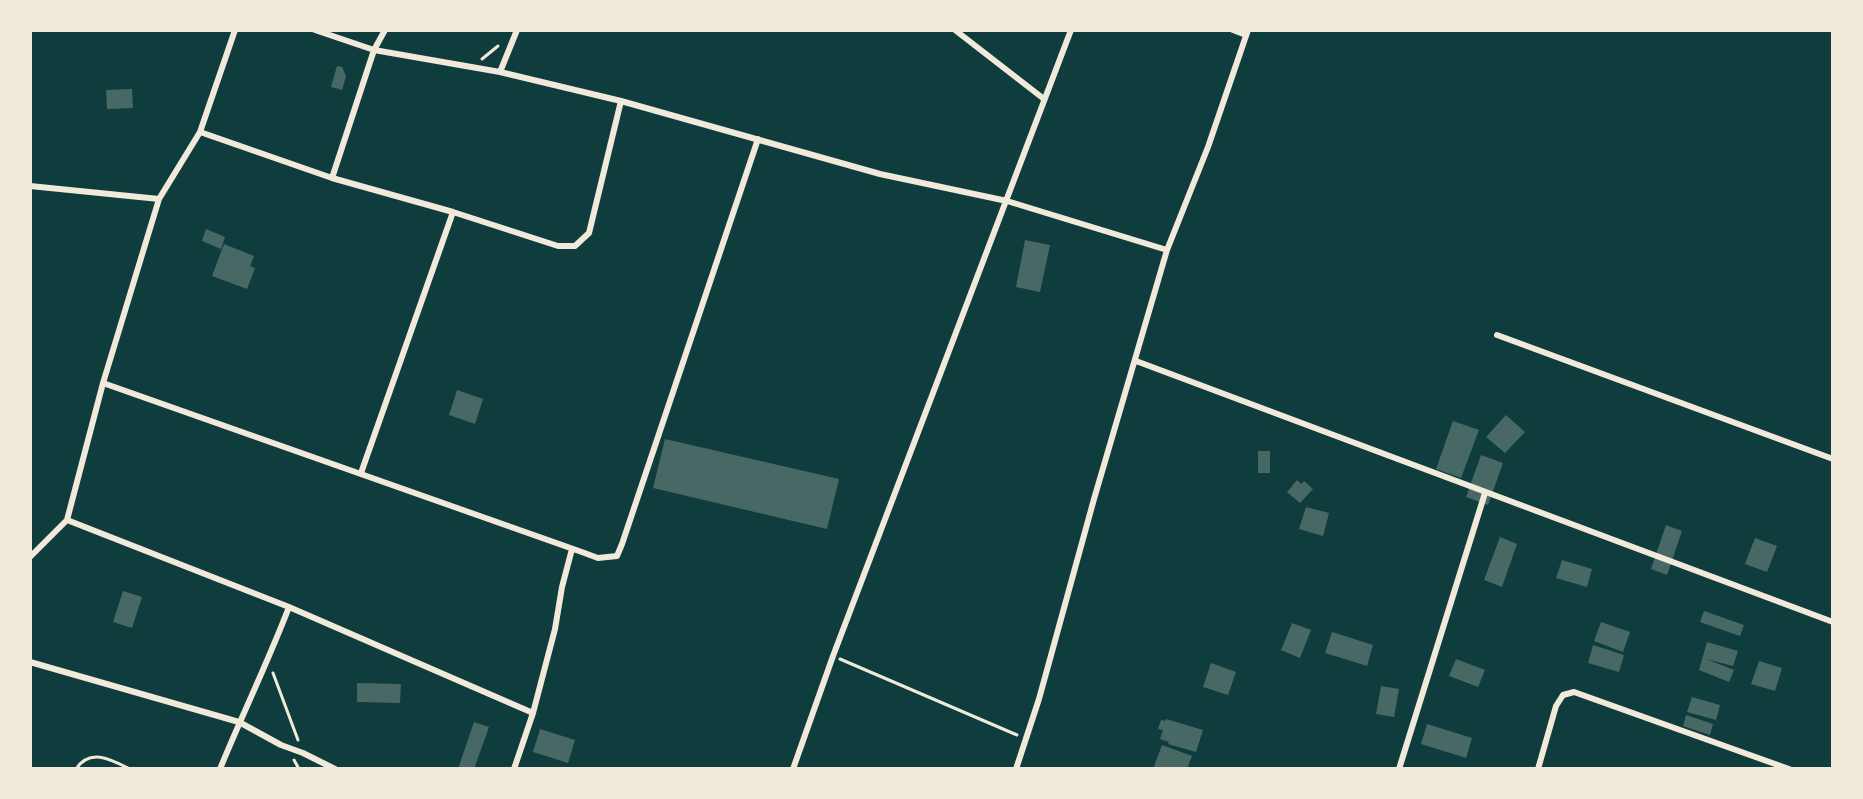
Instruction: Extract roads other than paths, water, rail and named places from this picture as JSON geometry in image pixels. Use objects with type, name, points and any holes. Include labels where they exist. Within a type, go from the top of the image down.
[{"type":"street","points":[[30,557],[67,520],[103,383],[159,199],[200,132],[235,30]]},
{"type":"street","points":[[315,30],[374,50],[500,72],[621,101],[880,174],[1007,201],[1167,250]]},
{"type":"street","points":[[332,178],[374,50],[385,30]]},
{"type":"street","points":[[500,72],[517,30]]},
{"type":"street","points":[[955,30],[1044,99]]},
{"type":"street","points":[[793,769],[833,656],[1071,30]]},
{"type":"street","points":[[1016,769],[1027,739],[1167,250],[1208,147],[1247,32],[1233,30]]},
{"type":"street","points":[[200,132],[332,178],[453,212],[558,246],[575,246],[590,233],[621,101]]},
{"type":"street","points":[[103,383],[598,558],[617,556],[758,139]]},
{"type":"street","points":[[30,186],[159,199]]},
{"type":"street","points":[[361,473],[453,212]]},
{"type":"street","points":[[1497,336],[1833,459]]},
{"type":"street","points":[[1136,361],[1485,494],[1833,622]]},
{"type":"street","points":[[1399,769],[1485,494]]},
{"type":"street","points":[[67,520],[290,607],[533,713]]},
{"type":"street","points":[[514,769],[533,713],[555,629],[562,587],[572,549]]},
{"type":"street","points":[[220,769],[239,722],[271,656],[290,607]]},
{"type":"street","points":[[30,662],[239,722],[281,745],[335,769]]},
{"type":"street","points":[[1538,769],[1556,706],[1563,695],[1574,692],[1789,769]]}]
